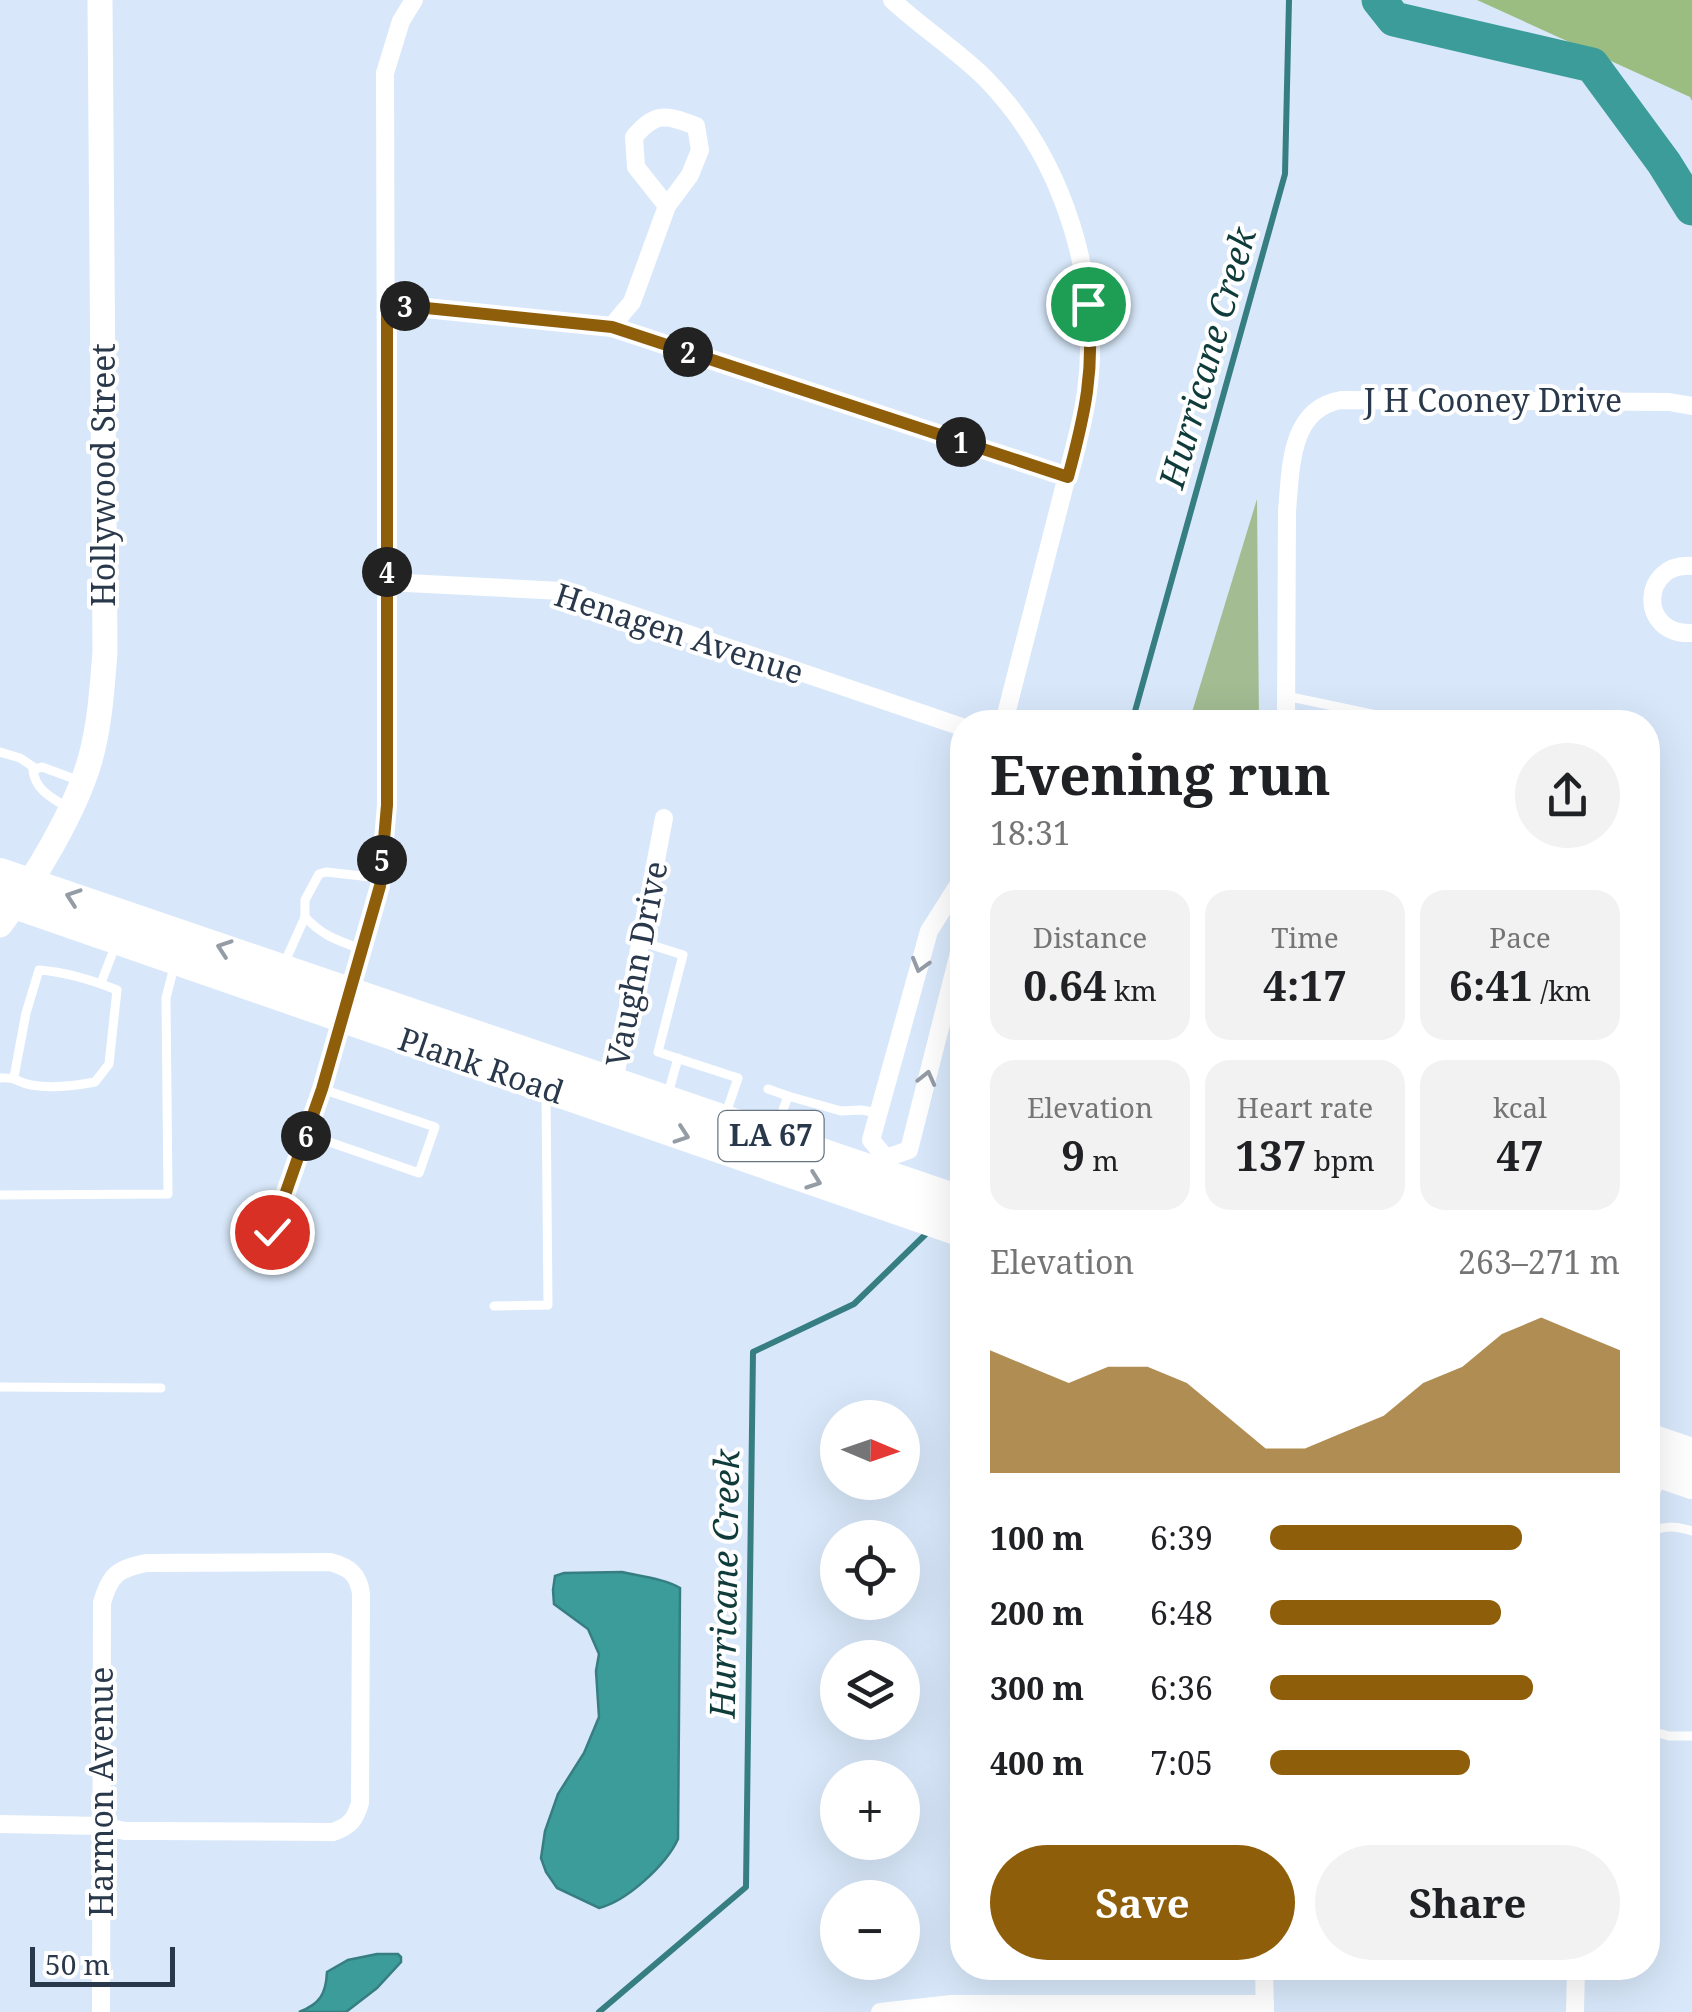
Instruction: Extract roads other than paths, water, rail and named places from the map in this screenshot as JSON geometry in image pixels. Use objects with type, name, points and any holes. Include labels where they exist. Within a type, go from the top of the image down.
[{"type":"main road","name":"Plank Road","points":[[9,897],[176,959],[345,1004],[611,1096],[880,1178]]},
{"type":"main road","name":"Plank Road","points":[[9,897],[282,968],[345,1004],[546,1088],[666,1100],[774,1137],[880,1178],[950,1223]]},
{"type":"main road","name":"Plank Road","points":[[925,1204],[950,1202]]},
{"type":"main road","points":[[1660,1442],[1692,1453]]},
{"type":"main road","points":[[1660,1474],[1692,1484]]},
{"type":"street","name":"Hollywood Street","points":[[9,897],[70,810],[83,782],[96,736],[105,652],[100,0]]},
{"type":"street","points":[[345,1004],[380,878],[387,805],[385,72],[402,21],[414,0]]},
{"type":"street","points":[[892,0],[999,94],[1038,149],[1064,205],[1084,282],[1092,354],[1088,398],[1007,710]]},
{"type":"street","points":[[612,327],[632,302],[667,206],[690,175],[700,150],[696,126],[667,116],[647,122],[634,137],[636,168],[667,206]]},
{"type":"street","points":[[387,304],[612,327],[1068,477]]},
{"type":"street","name":"J H Cooney Drive","points":[[1286,710],[1287,512],[1298,436],[1314,411],[1341,400],[1669,402],[1692,406]]},
{"type":"street","points":[[1692,566],[1676,566],[1666,572],[1653,590],[1652,601],[1660,622],[1669,630],[1692,633]]},
{"type":"street","name":"Henagen Avenue","points":[[387,582],[562,590],[950,723]]},
{"type":"street","name":"Vaughn Drive","points":[[611,1096],[664,818]]},
{"type":"street","points":[[880,1178],[872,1140],[930,931],[950,898]]},
{"type":"street","points":[[880,1178],[909,1150],[950,988]]},
{"type":"street","name":"Harmon Avenue","points":[[101,1826],[149,1832],[334,1832],[354,1822],[360,1803],[361,1593],[354,1574],[330,1562],[146,1563],[114,1574],[102,1603],[101,1826],[101,2012]]},
{"type":"street","points":[[0,1824],[101,1826]]},
{"type":"street","points":[[880,2012],[952,2004],[1265,2008],[1264,1980]]},
{"type":"street","points":[[1575,2012],[1576,1980]]},
{"type":"lane","points":[[1286,696],[1353,710]]},
{"type":"lane","points":[[0,752],[35,768],[83,782]]},
{"type":"lane","points":[[35,768],[32,773],[43,792],[70,810]]},
{"type":"lane","points":[[282,968],[305,916],[305,900],[319,874],[380,878]]},
{"type":"lane","points":[[305,916],[326,936],[361,949]]},
{"type":"lane","points":[[100,983],[118,939]]},
{"type":"lane","points":[[642,942],[683,955],[658,1052],[738,1078],[724,1120]]},
{"type":"lane","points":[[0,1195],[168,1194],[166,998],[176,959]]},
{"type":"lane","points":[[0,1078],[68,1087],[96,1082],[108,1064],[116,990],[40,970],[26,1014],[14,1077]]},
{"type":"lane","points":[[272,1232],[322,1089],[345,1004]]},
{"type":"lane","points":[[666,1100],[678,1058]]},
{"type":"lane","points":[[494,1306],[548,1306],[546,1088]]},
{"type":"lane","points":[[306,1134],[419,1173],[435,1127],[322,1089]]},
{"type":"lane","points":[[768,1089],[840,1111],[879,1114]]},
{"type":"lane","points":[[774,1137],[788,1096]]},
{"type":"lane","points":[[0,1386],[161,1388]]},
{"type":"lane","points":[[1660,1528],[1674,1526],[1692,1531]]},
{"type":"lane","points":[[1660,1733],[1692,1736]]},
{"type":"waterway","name":"Hurricane Creek","points":[[1135,710],[1285,174],[1289,0]]},
{"type":"waterway","points":[[1379,0],[1394,19],[1592,65],[1692,208]]},
{"type":"waterway","name":"Hurricane Creek","points":[[599,2012],[746,1887],[753,1352],[854,1304],[930,1230]]}]
